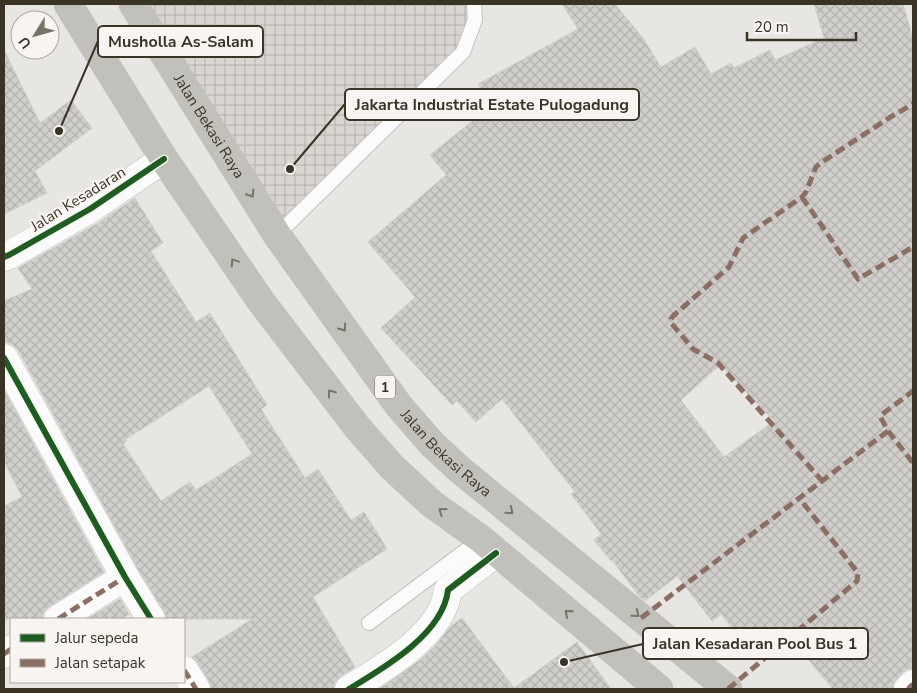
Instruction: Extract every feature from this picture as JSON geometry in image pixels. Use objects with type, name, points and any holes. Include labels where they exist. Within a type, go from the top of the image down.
[{"type":"highway","points":[[68,4],[164,159],[260,300],[357,427],[392,467],[426,498],[488,546],[659,689]]},
{"type":"highway","name":"Jalan Bekasi Raya","points":[[133,4],[277,235],[399,406],[432,444],[467,475],[728,689]]},
{"type":"street","name":"Jalan Kesadaran","points":[[4,257],[9,256],[90,210],[164,159]]},
{"type":"street","points":[[4,358],[125,577],[150,618]]},
{"type":"street","points":[[349,689],[390,664],[424,636],[447,603],[448,590],[488,546]]},
{"type":"street","points":[[60,618],[125,577]]},
{"type":"street","points":[[185,672],[196,689]]},
{"type":"street","points":[[908,689],[913,684]]},
{"type":"lane","points":[[277,235],[463,52],[475,20],[474,4]]},
{"type":"lane","points":[[369,623],[488,546]]},
{"type":"shaded area","points":[[133,4],[474,4],[463,52],[277,235]]},
{"type":"building","points":[[562,4],[615,4],[643,38],[661,67],[695,47],[711,74],[731,63],[734,68],[770,50],[775,60],[824,38],[814,4],[903,4],[913,39],[913,669],[908,669],[902,673],[893,684],[893,689],[833,689],[786,633],[755,658],[721,614],[712,621],[677,576],[645,601],[594,540],[601,534],[571,494],[575,492],[502,399],[476,422],[457,401],[452,405],[381,328],[415,297],[368,242],[446,175],[430,155],[491,106],[478,84],[578,29]],"holes":[[[720,365],[774,421],[724,457],[681,400]]]},
{"type":"building","points":[[4,50],[40,123],[71,100],[92,128],[35,171],[47,193],[4,214]]},
{"type":"building","points":[[135,198],[163,243],[151,251],[196,322],[210,313],[267,405],[261,409],[305,478],[318,469],[351,520],[364,512],[387,549],[313,597],[355,667],[335,682],[333,689],[211,689],[209,681],[192,657],[252,619],[167,618],[18,350],[12,344],[4,342],[4,301],[32,289],[18,268],[98,223]],"holes":[[[209,386],[252,454],[196,490],[190,482],[161,501],[123,444],[127,441],[126,439]]]},
{"type":"building","points":[[4,390],[104,572],[50,606],[44,611],[42,618],[4,619],[4,506],[22,497],[4,461]]},
{"type":"building","points":[[120,599],[129,614],[123,618],[89,618]]},
{"type":"building","points":[[462,618],[514,688],[577,642],[611,689],[379,689],[420,660],[436,645],[450,627]]},
{"type":"marked path","points":[[823,482],[718,363],[693,349],[672,324],[671,319],[729,267],[743,238],[802,197],[806,192],[816,167],[913,104]]},
{"type":"marked path","points":[[802,197],[858,279],[913,247]]},
{"type":"marked path","points":[[641,618],[888,431],[880,416],[913,391]]},
{"type":"marked path","points":[[888,431],[913,463]]},
{"type":"marked path","points":[[728,689],[857,581],[858,573],[800,499]]},
{"type":"marked path","points":[[60,618],[125,577]]},
{"type":"marked path","points":[[4,654],[10,650]]},
{"type":"marked path","points":[[185,672],[196,689]]},
{"type":"marked path","points":[[908,689],[913,684]]},
{"type":"cycle path","points":[[4,257],[90,209],[164,159]]},
{"type":"cycle path","points":[[4,358],[125,577],[150,618]]},
{"type":"cycle path","points":[[349,689],[379,671],[410,648],[435,621],[444,606],[448,590],[496,553]]},
{"type":"place","name":"Musholla As-Salam","points":[[59,131]]},
{"type":"place","name":"Jakarta Industrial Estate Pulogadung","points":[[290,169]]},
{"type":"place","name":"Jalan Kesadaran Pool Bus 1","points":[[564,662]]}]
